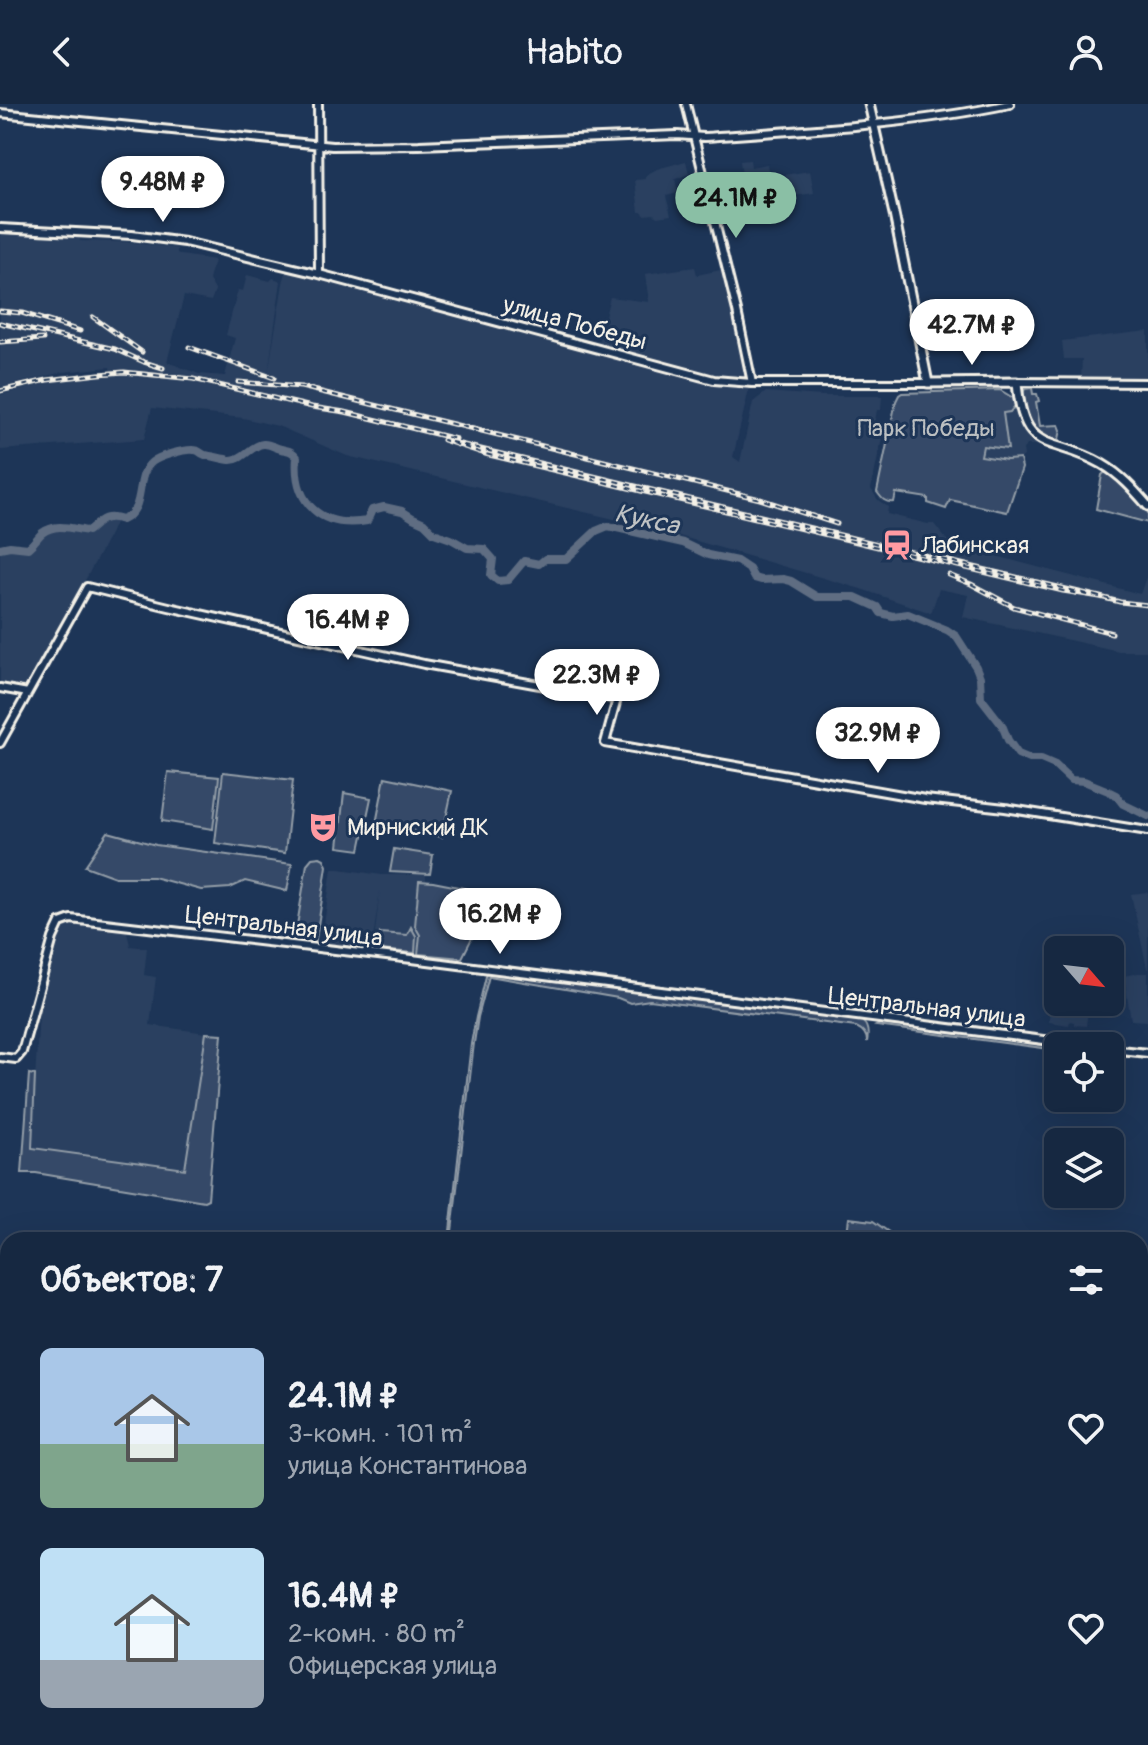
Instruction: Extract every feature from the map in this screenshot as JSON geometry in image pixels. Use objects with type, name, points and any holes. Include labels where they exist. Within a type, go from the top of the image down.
[{"type":"main road","points":[[869,104],[928,383]]},
{"type":"main road","points":[[1017,382],[1024,419],[1033,434],[1043,442],[1102,464],[1124,478],[1148,506]]},
{"type":"main road","name":"улица Победы","points":[[928,383],[1017,382]]},
{"type":"street","points":[[318,104],[319,274]]},
{"type":"street","points":[[686,104],[752,383]]},
{"type":"street","points":[[0,113],[332,146],[677,135],[704,137],[874,124],[1010,104]]},
{"type":"street","name":"улица Победы","points":[[0,228],[132,235],[185,242],[319,274],[714,380],[752,383],[928,383]]},
{"type":"street","name":"улица Победы","points":[[1017,382],[1148,383]]},
{"type":"street","points":[[0,743],[87,587],[424,664],[617,699],[605,743],[925,799],[1005,808],[1148,831]]},
{"type":"street","points":[[0,688],[28,693]]},
{"type":"street","name":"Центральная улица","points":[[0,1057],[16,1059],[22,1052],[53,938],[60,923],[71,919],[1044,1040]]},
{"type":"street","points":[[1124,1050],[1148,1053]]},
{"type":"shaded area","points":[[750,160],[751,167],[767,164],[770,182],[784,180],[784,175],[810,171],[814,193],[734,205],[733,201],[725,202],[722,186],[743,182],[740,161]]},
{"type":"shaded area","points":[[686,161],[689,174],[675,179],[678,193],[666,196],[671,215],[657,217],[639,212],[635,180],[646,179],[646,175],[657,169]]},
{"type":"shaded area","points":[[0,231],[79,234],[80,241],[177,248],[177,253],[181,255],[214,260],[209,280],[215,290],[211,301],[184,296],[167,362],[199,374],[225,376],[235,338],[226,335],[238,290],[243,291],[247,275],[281,281],[268,374],[287,269],[690,378],[749,389],[733,457],[740,462],[753,402],[766,392],[882,396],[881,410],[877,410],[874,427],[884,429],[871,489],[878,500],[888,507],[887,514],[934,524],[954,545],[1140,594],[1148,572],[1148,651],[1119,651],[963,617],[968,595],[939,589],[931,613],[861,589],[652,528],[347,456],[278,426],[243,418],[152,408],[144,439],[0,450],[0,395],[49,382],[111,375],[110,367],[63,372],[0,388]]},
{"type":"shaded area","points":[[695,267],[697,275],[725,269],[749,380],[714,377],[597,347],[610,297],[649,302],[645,274]]},
{"type":"shaded area","points":[[1148,331],[1148,379],[1081,380],[1082,359],[1064,359],[1062,341]]},
{"type":"shaded area","points":[[1015,406],[1025,431],[1041,445],[1027,445],[1020,459],[981,456],[983,446],[1003,413],[1010,412]]},
{"type":"shaded area","points":[[105,519],[116,520],[110,534],[26,690],[0,685],[0,549],[28,549],[50,530],[58,528],[89,532]]},
{"type":"shaded area","points":[[332,868],[382,875],[426,875],[426,882],[494,894],[462,958],[379,950],[380,934],[375,933],[380,890],[371,953],[321,946]]},
{"type":"shaded area","points":[[1148,892],[1148,973],[1131,894]]},
{"type":"shaded area","points":[[72,922],[126,927],[130,946],[147,948],[144,975],[156,977],[150,1025],[206,1033],[186,1169],[31,1148],[39,1011],[56,939],[60,930]]},
{"type":"shaded area","points":[[1148,973],[1148,1026],[1147,1021],[1131,1020],[1124,976]]},
{"type":"shaded area","points":[[1049,1016],[1087,1016],[1086,1026],[1074,1025],[1070,1021],[1069,1025],[1049,1022]]},
{"type":"green space","points":[[1032,388],[1039,401],[1036,402],[1040,426],[1059,425],[1059,439],[1043,438],[1032,427],[1022,394],[1025,389]]},
{"type":"green space","name":"Парк Победы","points":[[1000,390],[1013,398],[1015,406],[1010,412],[1003,413],[1008,449],[983,446],[981,456],[1020,459],[1022,468],[1007,512],[950,500],[946,509],[928,503],[928,498],[896,493],[894,502],[880,497],[877,492],[899,395]]},
{"type":"green space","points":[[1104,473],[1121,484],[1148,512],[1148,523],[1096,509]]},
{"type":"green space","points":[[168,772],[219,777],[213,829],[162,821]]},
{"type":"green space","points":[[223,772],[293,780],[285,853],[215,843]]},
{"type":"green space","points":[[385,777],[452,791],[442,837],[376,824]]},
{"type":"green space","points":[[344,793],[371,798],[360,850],[338,847]]},
{"type":"green space","points":[[108,832],[156,845],[292,864],[287,891],[245,881],[230,888],[201,890],[153,877],[115,877],[85,866]]},
{"type":"green space","points":[[394,849],[433,855],[430,874],[390,872]]},
{"type":"green space","points":[[320,857],[327,866],[315,945],[294,944],[307,864],[312,858]]},
{"type":"green space","points":[[419,881],[494,894],[462,958],[418,954],[420,935],[415,926]]},
{"type":"green space","points":[[411,927],[416,936],[415,953],[379,950],[380,933],[407,935]]},
{"type":"green space","points":[[487,972],[854,1018],[864,1023],[868,1033],[867,1042],[864,1033],[856,1027],[650,1000],[630,1003],[618,998],[489,976],[474,1043],[450,1232],[476,1017]]},
{"type":"green space","points":[[883,1022],[1044,1043],[1044,1048],[876,1026]]},
{"type":"green space","points":[[206,1033],[222,1034],[208,1199],[204,1201],[22,1173],[29,1074],[35,1075],[32,1148],[185,1169]]},
{"type":"green space","points":[[849,1218],[873,1221],[889,1232],[847,1232]]},
{"type":"waterway","name":"Кукса","points":[[0,548],[28,548],[42,533],[53,528],[88,531],[104,519],[122,520],[135,509],[146,469],[160,457],[197,450],[205,455],[235,460],[259,445],[268,444],[290,451],[297,457],[297,473],[305,500],[324,516],[336,521],[367,521],[372,510],[384,507],[402,511],[424,523],[434,533],[467,548],[484,549],[493,559],[491,575],[498,581],[508,580],[524,561],[539,564],[545,559],[566,559],[596,531],[608,526],[683,543],[708,555],[737,561],[749,569],[754,578],[791,581],[817,597],[855,597],[877,607],[881,613],[893,616],[908,614],[947,630],[956,636],[976,667],[981,698],[1002,725],[1018,754],[1055,765],[1071,780],[1084,781],[1106,790],[1116,795],[1123,804],[1148,816]]},
{"type":"railway","points":[[0,311],[22,313],[80,331]]},
{"type":"railway","points":[[93,317],[142,352]]},
{"type":"railway","points":[[0,323],[115,349],[163,368]]},
{"type":"railway","points":[[0,342],[43,339]]},
{"type":"railway","points":[[189,347],[274,378]]},
{"type":"railway","points":[[0,391],[47,380],[124,372],[193,379],[456,439]]},
{"type":"railway","points":[[238,382],[301,387],[760,499],[837,524]]},
{"type":"railway","points":[[1100,597],[1063,591],[485,454],[443,440],[1100,597],[1120,602],[1148,605]]},
{"type":"railway","points":[[949,575],[1014,607],[1112,633]]},
{"type":"place","name":"Лабинская","points":[[897,545]]},
{"type":"place","name":"Мирниский ДК","points":[[323,827]]}]
